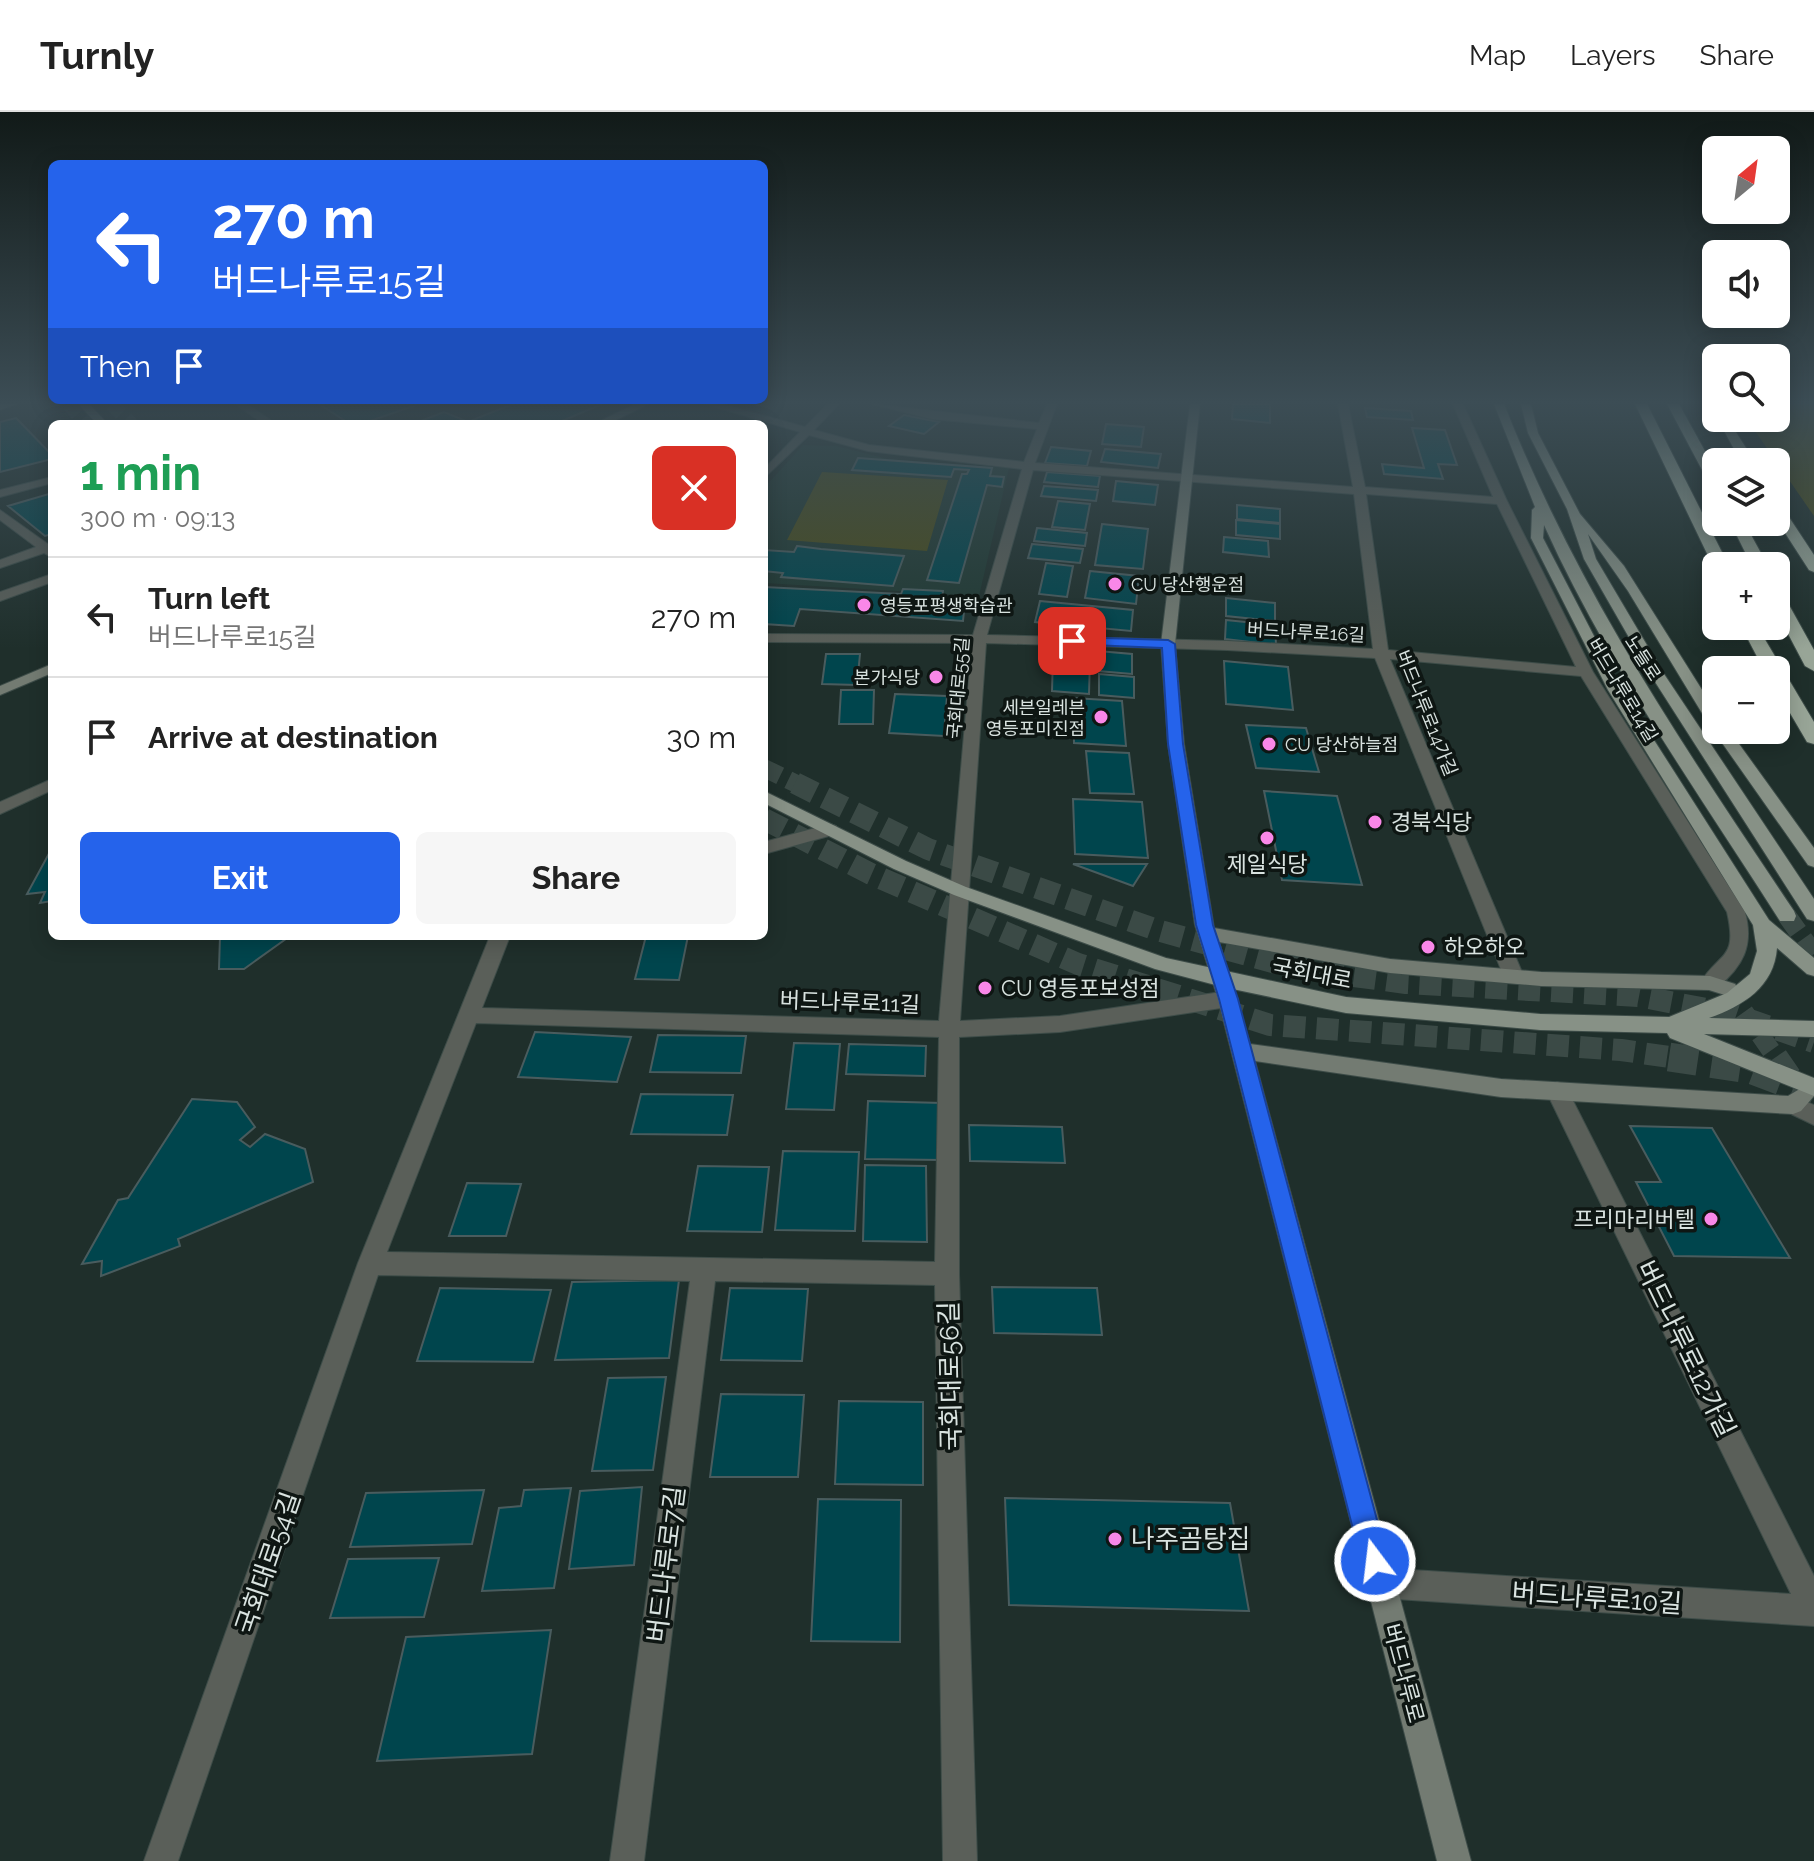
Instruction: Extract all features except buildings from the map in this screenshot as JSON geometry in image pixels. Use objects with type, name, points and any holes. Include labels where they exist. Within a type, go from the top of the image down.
[{"type":"highway","points":[[1681,486],[1714,552]]},
{"type":"highway","points":[[1790,530],[1814,567]]},
{"type":"highway","points":[[1790,622],[1814,666]]},
{"type":"highway","points":[[1790,697],[1814,738]]},
{"type":"main road","name":"버드나루로","points":[[1186,486],[1168,644],[1176,744],[1207,933],[1226,989],[1454,1861]]},
{"type":"main road","name":"노들로","points":[[1529,486],[1603,632],[1787,916]]},
{"type":"main road","name":"노들로","points":[[1561,486],[1573,509],[1590,559],[1657,674],[1814,914]]},
{"type":"main road","points":[[1538,506],[1537,538],[1615,690],[1762,925],[1814,969]]},
{"type":"main road","points":[[1573,509],[1604,544],[1702,703]]},
{"type":"main road","points":[[0,691],[48,670]]},
{"type":"main road","points":[[1731,744],[1814,861]]},
{"type":"main road","name":"국회대로","points":[[768,798],[900,865],[960,891],[1226,989],[1346,1005],[1540,1022],[1814,1029]]},
{"type":"main road","points":[[1662,1026],[1722,1006],[1756,981],[1767,950],[1762,925]]},
{"type":"main road","points":[[1207,933],[1390,966],[1514,977],[1719,986]]},
{"type":"main road","points":[[1662,1026],[1806,1101]]},
{"type":"main road","points":[[1242,1051],[1501,1088],[1806,1101]]},
{"type":"street","points":[[0,494],[31,486]]},
{"type":"street","name":"국회대로55길","points":[[960,891],[979,638],[1022,486]]},
{"type":"street","points":[[1306,486],[1501,501]]},
{"type":"street","name":"버드나루로14가길","points":[[1358,486],[1381,654],[1514,977]]},
{"type":"street","name":"버드나루로14길","points":[[1494,486],[1586,672],[1736,912],[1741,928],[1740,947],[1719,986]]},
{"type":"street","points":[[0,514],[48,550]]},
{"type":"street","points":[[0,564],[48,550]]},
{"type":"street","points":[[0,597],[48,579]]},
{"type":"street","name":"버드나루로16길","points":[[768,638],[979,638],[1168,644],[1381,654],[1586,672]]},
{"type":"street","points":[[0,809],[48,786]]},
{"type":"street","points":[[768,847],[830,830]]},
{"type":"street","name":"국회대로56길","points":[[960,891],[949,1029],[947,1274],[960,1861]]},
{"type":"street","name":"국회대로54길","points":[[161,1861],[370,1263],[498,940]]},
{"type":"street","name":"버드나루로11길","points":[[469,1015],[949,1029],[1060,1024],[1226,989]]},
{"type":"street","name":"버드나루로12가길","points":[[1557,1091],[1814,1610]]},
{"type":"street","points":[[370,1263],[947,1274]]},
{"type":"street","name":"버드나루로7길","points":[[627,1861],[704,1267]]},
{"type":"street","name":"버드나루로10길","points":[[1381,1583],[1814,1610]]},
{"type":"shaded area","points":[[768,486],[1005,486],[979,596],[768,583]]},
{"type":"shaded area","points":[[815,486],[946,486],[927,551],[787,540]]},
{"type":"shaded area","points":[[1793,486],[1814,486],[1814,516]]},
{"type":"tunnel","points":[[768,770],[799,785]]},
{"type":"tunnel","points":[[795,783],[928,849],[1157,930],[1294,968],[1406,983],[1638,996],[1732,1014],[1814,1042]]},
{"type":"tunnel","points":[[768,821],[871,874],[1078,964],[1270,1025],[1621,1050],[1683,1059]]},
{"type":"tunnel","points":[[1787,916],[1814,954]]},
{"type":"tunnel","points":[[1728,989],[1777,1059]]},
{"type":"tunnel","points":[[1669,1057],[1750,1069],[1814,1093]]},
{"type":"tunnel","points":[[1776,1057],[1796,1086]]},
{"type":"place","name":"CU 당산행운점","points":[[1115,584]]},
{"type":"place","name":"영등포평생학습관","points":[[864,605]]},
{"type":"place","name":"본가식당","points":[[936,677]]},
{"type":"place","name":"세븐일레븐 영등포미진점","points":[[1101,717]]},
{"type":"place","name":"CU 당산하늘점","points":[[1269,744]]},
{"type":"place","name":"경북식당","points":[[1375,822]]},
{"type":"place","name":"제일식당","points":[[1267,838]]},
{"type":"place","name":"하오하오","points":[[1428,947]]},
{"type":"place","name":"CU 영등포보성점","points":[[985,988]]},
{"type":"place","name":"프리마리버텔","points":[[1711,1219]]},
{"type":"place","name":"나주곰탕집","points":[[1115,1539]]},
{"type":"route","points":[[1072,641],[1168,644],[1176,744],[1204,925],[1223,980],[1375,1561]]}]
